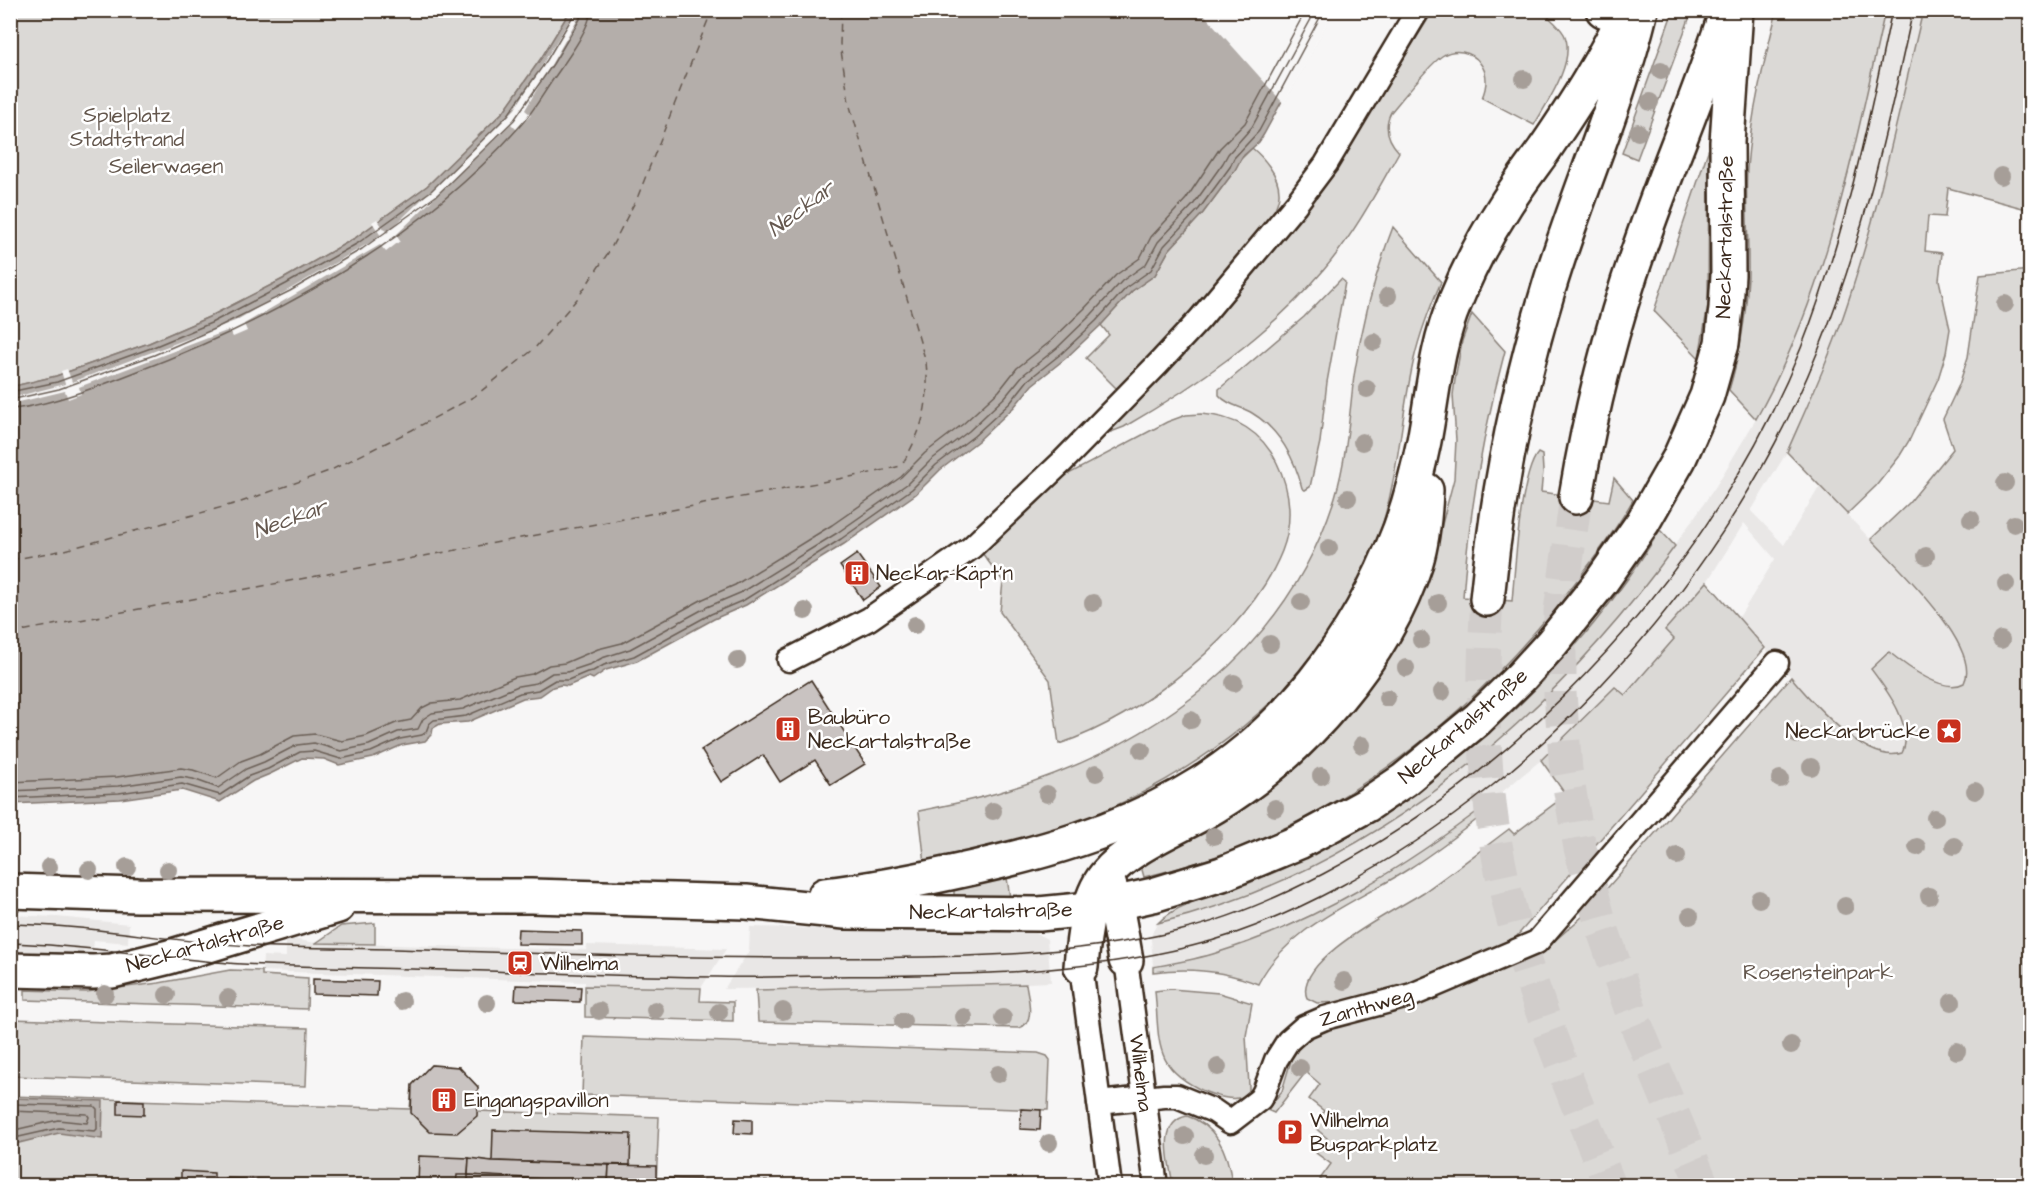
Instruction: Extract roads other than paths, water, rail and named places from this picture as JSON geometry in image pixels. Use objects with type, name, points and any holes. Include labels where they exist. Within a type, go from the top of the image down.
[{"type":"main road","points":[[1576,497],[1588,426],[1630,278],[1727,10]]},
{"type":"main road","name":"Neckartalstraße","points":[[10,891],[138,895],[396,894],[746,902],[845,912],[1039,914],[1104,897],[1183,886],[1252,862],[1332,825],[1404,780],[1447,746],[1513,685],[1552,643],[1601,582],[1643,522],[1694,428],[1707,396],[1722,343],[1728,275],[1727,142],[1736,10]]},
{"type":"main road","points":[[1487,599],[1498,502],[1508,442],[1549,286],[1627,57],[1623,12]]},
{"type":"main road","name":"Neckartalstraße","points":[[746,902],[829,895],[888,886],[1034,853],[1092,835],[1180,796],[1250,748],[1276,724],[1340,649],[1362,612],[1391,553],[1408,504],[1424,442],[1437,360],[1453,305],[1473,260],[1508,200],[1586,86],[1623,12]]},
{"type":"main road","points":[[1081,967],[1104,897],[1134,852],[1216,806],[1254,780],[1288,751],[1355,678],[1377,643],[1402,598],[1416,561],[1424,520],[1429,410]]},
{"type":"main road","points":[[1034,853],[1073,855],[1092,865],[1125,951]]},
{"type":"main road","points":[[1125,951],[1125,932],[1137,912],[1183,886]]},
{"type":"main road","name":"Neckartalstraße","points":[[10,970],[93,972],[133,967],[322,910],[396,894]]},
{"type":"main road","points":[[1003,915],[1029,916],[1052,923],[1070,939],[1081,967]]},
{"type":"lane","points":[[789,660],[868,619],[971,548],[1061,463],[1158,364],[1200,319],[1296,204],[1326,164],[1418,10]]},
{"type":"lane","name":"Zanthweg","points":[[1099,1102],[1171,1095],[1214,1111],[1230,1122],[1260,1099],[1276,1060],[1288,1041],[1304,1027],[1324,1017],[1412,995],[1537,942],[1777,663]]},
{"type":"lane","name":"Wilhelma","points":[[1125,951],[1156,1185]]},
{"type":"lane","points":[[1081,967],[1110,1185]]},
{"type":"water","name":"Neckar","points":[[570,11],[1331,11],[1259,142],[1242,157],[1203,213],[1169,250],[1155,275],[1132,291],[1101,325],[1066,358],[1032,385],[1014,407],[978,441],[940,470],[916,494],[844,544],[746,605],[714,619],[637,661],[606,670],[593,679],[589,677],[568,686],[553,687],[540,696],[523,698],[468,722],[440,724],[433,728],[432,734],[425,741],[402,745],[373,758],[339,765],[324,759],[302,758],[253,781],[220,802],[182,790],[120,799],[11,804],[10,387],[56,376],[149,343],[209,317],[355,238],[427,186],[504,111],[542,57]]},
{"type":"water","points":[[11,1098],[103,1101],[102,1139],[59,1133],[11,1145]]},
{"type":"tunnel","points":[[1576,497],[1560,611],[1560,693],[1566,770],[1580,848],[1601,925],[1635,1022],[1703,1186]]},
{"type":"tunnel","points":[[1487,599],[1484,656],[1485,741],[1489,798],[1502,873],[1513,919],[1541,1009],[1610,1186]]},
{"type":"tram line","points":[[10,924],[70,927],[191,941],[269,947],[712,957],[998,955],[1088,947],[1178,931],[1234,914],[1306,883],[1399,829],[1473,776],[1542,717],[1607,652],[1666,581],[1718,506],[1764,428],[1801,348],[1816,307],[1854,181],[1892,10]]},
{"type":"tram line","points":[[10,943],[68,946],[213,962],[294,966],[684,977],[965,974],[1056,968],[1147,956],[1230,935],[1303,905],[1339,887],[1416,841],[1490,788],[1559,727],[1624,660],[1683,588],[1735,512],[1780,433],[1818,351],[1834,310],[1873,183],[1913,10]]},
{"type":"place","name":"Neckar-Käpt'n","points":[[857,573]]},
{"type":"place","name":"Baubüro Neckartalstraße","points":[[788,729]]},
{"type":"place","name":"Neckarbrücke","points":[[1949,731]]},
{"type":"place","name":"Wilhelma","points":[[520,963]]},
{"type":"place","name":"Eingangspavillon","points":[[444,1100]]},
{"type":"place","name":"Wilhelma Busparkplatz","points":[[1290,1132]]},
{"type":"park label","name":"Spielplatz Stadtstrand","points":[[127,127]]},
{"type":"park label","name":"Seilerwasen","points":[[166,166]]},
{"type":"park label","name":"Rosensteinpark","points":[[1818,972]]}]
